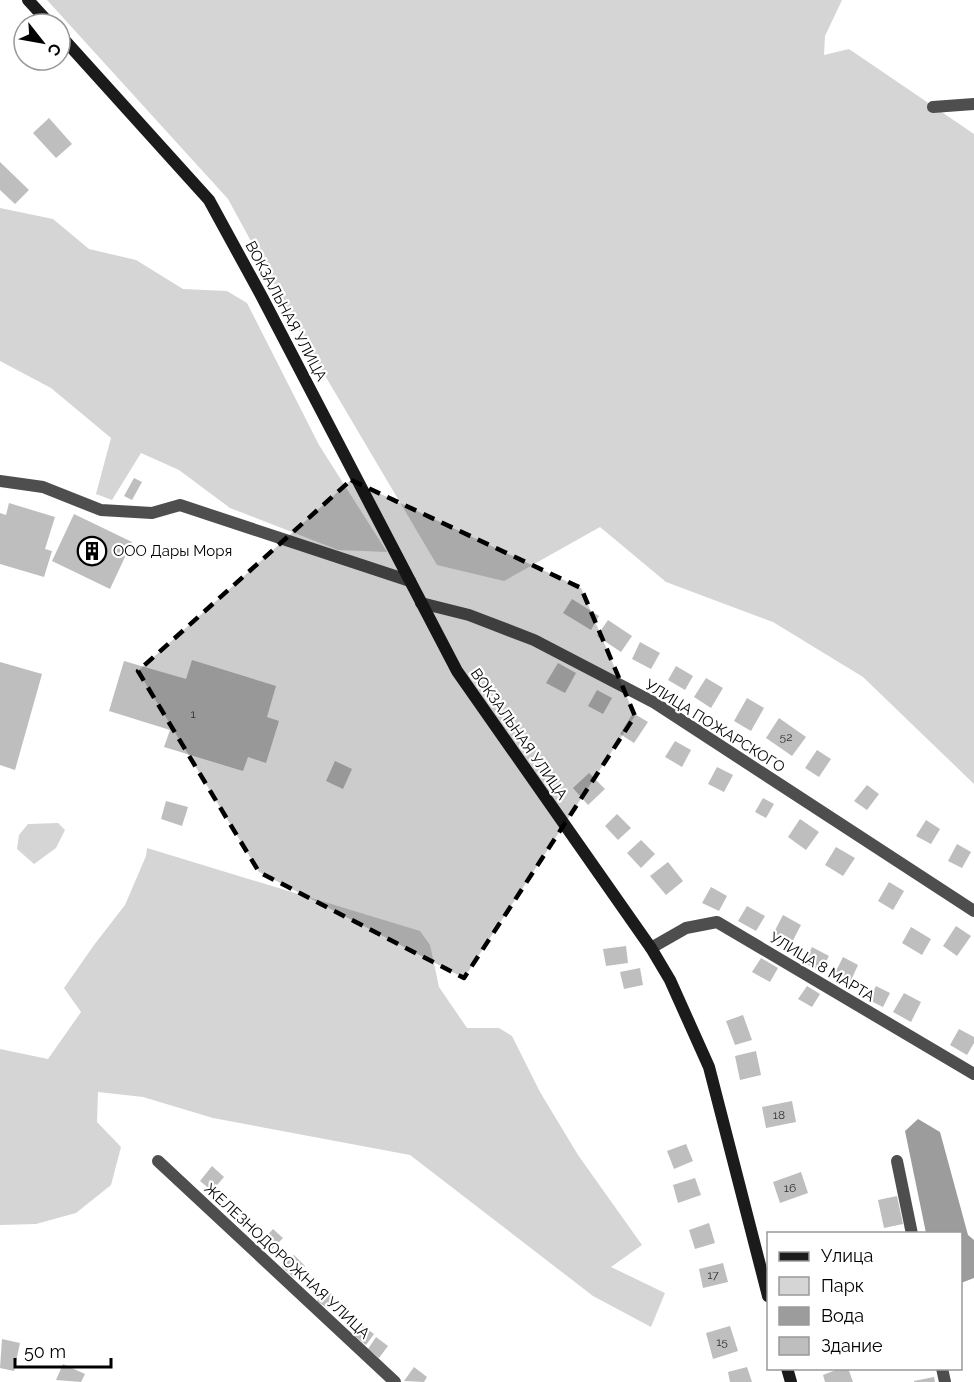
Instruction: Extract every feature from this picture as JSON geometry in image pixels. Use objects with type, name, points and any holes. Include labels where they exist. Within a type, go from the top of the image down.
[{"type":"street","points":[[28,0],[39,12]]},
{"type":"street","name":"ВОКЗАЛЬНАЯ УЛИЦА","points":[[72,48],[209,200],[457,671],[651,948],[670,980],[709,1067],[767,1292]]},
{"type":"street","points":[[933,107],[974,104]]},
{"type":"street","points":[[0,481],[43,488],[101,510],[152,513],[180,505],[410,581]]},
{"type":"street","name":"УЛИЦА ПОЖАРСКОГО","points":[[422,603],[469,615],[534,640],[655,703],[974,911]]},
{"type":"street","name":"УЛИЦА 8 МАРТА","points":[[651,948],[686,928],[717,922],[974,1074]]},
{"type":"street","name":"ЖЕЛЕЗНОДОРОЖНАЯ УЛИЦА","points":[[158,1161],[395,1382]]},
{"type":"street","points":[[897,1161],[912,1232]]},
{"type":"highlighted area","points":[[351,480],[581,588],[635,716],[464,978],[259,872],[138,671]]},
{"type":"green space","points":[[47,0],[842,0],[825,36],[824,55],[849,49],[974,134],[974,784],[863,677],[773,622],[666,582],[600,527],[504,581],[437,565],[314,357],[228,199],[72,27],[72,12],[58,12]]},
{"type":"green space","points":[[0,208],[53,219],[89,249],[136,260],[183,289],[227,291],[247,303],[319,445],[387,552],[338,550],[230,508],[179,470],[141,453],[112,500],[96,494],[111,438],[51,388],[0,361]]},
{"type":"green space","points":[[58,823],[65,830],[56,848],[34,864],[17,849],[19,835],[28,824]]},
{"type":"green space","points":[[147,848],[420,931],[430,945],[439,987],[467,1028],[499,1028],[512,1036],[540,1092],[578,1155],[642,1245],[611,1267],[665,1293],[651,1327],[593,1296],[410,1155],[213,1118],[143,1097],[98,1092],[97,1122],[121,1147],[111,1185],[76,1213],[36,1224],[0,1225],[0,1049],[48,1059],[81,1012],[64,988],[125,905],[146,856]]},
{"type":"water","points":[[918,1119],[940,1132],[968,1235],[974,1240],[974,1278],[962,1283],[962,1232],[926,1232],[905,1131]]},
{"type":"building","points":[[49,118],[72,144],[56,158],[33,133]]},
{"type":"building","points":[[0,162],[29,190],[15,204],[0,190]]},
{"type":"building","points":[[134,478],[142,482],[132,500],[124,496]]},
{"type":"building","points":[[9,503],[55,517],[45,549],[52,551],[44,577],[0,564],[0,513],[6,515]]},
{"type":"building","name":"ООО Дары Моря","points":[[74,514],[132,542],[110,589],[52,561]]},
{"type":"building","points":[[572,599],[599,616],[591,630],[563,613]]},
{"type":"building","points":[[608,620],[632,636],[621,652],[597,636]]},
{"type":"building","points":[[640,642],[660,653],[651,669],[632,659]]},
{"type":"building","points":[[192,660],[276,686],[267,717],[279,721],[266,763],[248,757],[243,771],[164,747],[170,730],[109,711],[124,661],[186,679]]},
{"type":"building","points":[[0,662],[42,674],[15,770],[0,765]]},
{"type":"building","points":[[558,663],[576,673],[565,693],[546,683]]},
{"type":"building","points":[[676,666],[693,676],[685,690],[668,680]]},
{"type":"building","points":[[706,678],[723,688],[711,708],[694,697]]},
{"type":"building","points":[[597,690],[612,698],[603,714],[588,706]]},
{"type":"building","points":[[747,698],[764,708],[751,731],[734,721]]},
{"type":"building","points":[[633,713],[648,722],[634,743],[620,734]]},
{"type":"building","points":[[779,718],[806,737],[792,756],[766,738]]},
{"type":"building","points":[[675,741],[691,750],[682,767],[665,757]]},
{"type":"building","points":[[817,750],[831,759],[819,777],[805,768]]},
{"type":"building","points":[[335,761],[352,769],[343,789],[326,781]]},
{"type":"building","points":[[717,767],[733,775],[724,792],[708,784]]},
{"type":"building","points":[[589,773],[605,789],[588,805],[573,788]]},
{"type":"building","points":[[867,785],[879,794],[867,810],[854,801]]},
{"type":"building","points":[[763,798],[774,804],[766,818],[755,812]]},
{"type":"building","points":[[166,801],[188,807],[182,826],[161,819]]},
{"type":"building","points":[[617,814],[631,828],[618,840],[605,826]]},
{"type":"building","points":[[800,819],[819,832],[806,850],[788,837]]},
{"type":"building","points":[[926,820],[940,829],[931,844],[916,836]]},
{"type":"building","points":[[641,840],[655,854],[641,868],[627,853]]},
{"type":"building","points":[[957,844],[971,852],[962,868],[948,861]]},
{"type":"building","points":[[836,847],[855,858],[843,876],[825,865]]},
{"type":"building","points":[[668,862],[683,881],[666,895],[650,876]]},
{"type":"building","points":[[889,882],[904,891],[893,910],[878,901]]},
{"type":"building","points":[[711,887],[727,896],[719,911],[702,903]]},
{"type":"building","points":[[747,906],[765,916],[756,931],[738,921]]},
{"type":"building","points":[[783,915],[801,925],[789,948],[771,938]]},
{"type":"building","points":[[956,926],[971,936],[957,956],[943,946]]},
{"type":"building","points":[[911,927],[931,939],[922,955],[902,943]]},
{"type":"building","points":[[626,946],[628,963],[606,966],[603,949]]},
{"type":"building","points":[[812,947],[829,956],[821,971],[804,963]]},
{"type":"building","points":[[843,957],[858,965],[848,987],[832,979]]},
{"type":"building","points":[[761,958],[778,968],[770,982],[752,972]]},
{"type":"building","points":[[640,968],[643,985],[624,989],[620,972]]},
{"type":"building","points":[[807,986],[820,994],[812,1007],[798,999]]},
{"type":"building","points":[[876,986],[890,993],[883,1007],[869,1000]]},
{"type":"building","points":[[904,993],[921,1002],[911,1022],[893,1012]]},
{"type":"building","points":[[743,1015],[752,1040],[735,1045],[726,1021]]},
{"type":"building","points":[[959,1029],[974,1037],[974,1043],[967,1055],[950,1045]]},
{"type":"building","points":[[756,1051],[761,1075],[740,1080],[735,1056]]},
{"type":"building","points":[[792,1101],[796,1122],[766,1128],[762,1107]]},
{"type":"building","points":[[686,1144],[693,1161],[674,1169],[667,1151]]},
{"type":"building","points":[[212,1166],[224,1177],[212,1191],[200,1181]]},
{"type":"building","points":[[801,1172],[808,1193],[780,1203],[773,1182]]},
{"type":"building","points":[[695,1178],[701,1195],[678,1203],[673,1185]]},
{"type":"building","points":[[897,1196],[903,1224],[884,1228],[878,1200]]},
{"type":"building","points":[[709,1223],[715,1243],[695,1249],[689,1230]]},
{"type":"building","points":[[273,1229],[283,1238],[271,1250],[262,1241]]},
{"type":"building","points":[[294,1255],[305,1266],[294,1278],[282,1267]]},
{"type":"building","points":[[723,1263],[728,1282],[703,1288],[699,1269]]},
{"type":"building","points":[[325,1289],[335,1296],[327,1308],[317,1301]]},
{"type":"building","points":[[360,1324],[374,1334],[366,1345],[352,1334]]},
{"type":"building","points":[[730,1326],[738,1351],[713,1359],[706,1333]]},
{"type":"building","points":[[376,1337],[388,1346],[379,1358],[368,1349]]},
{"type":"building","points":[[2,1339],[20,1343],[14,1371],[0,1368]]},
{"type":"building","points":[[63,1364],[85,1374],[81,1382],[56,1380]]},
{"type":"building","points":[[414,1367],[427,1377],[424,1382],[404,1381]]},
{"type":"building","points":[[747,1367],[752,1382],[730,1382],[728,1372]]},
{"type":"building","points":[[836,1370],[849,1370],[853,1382],[825,1382],[823,1375]]},
{"type":"building","points":[[934,1377],[935,1382],[914,1382],[914,1381]]},
{"type":"place","name":"ООО Дары Моря","points":[[92,551]]}]
